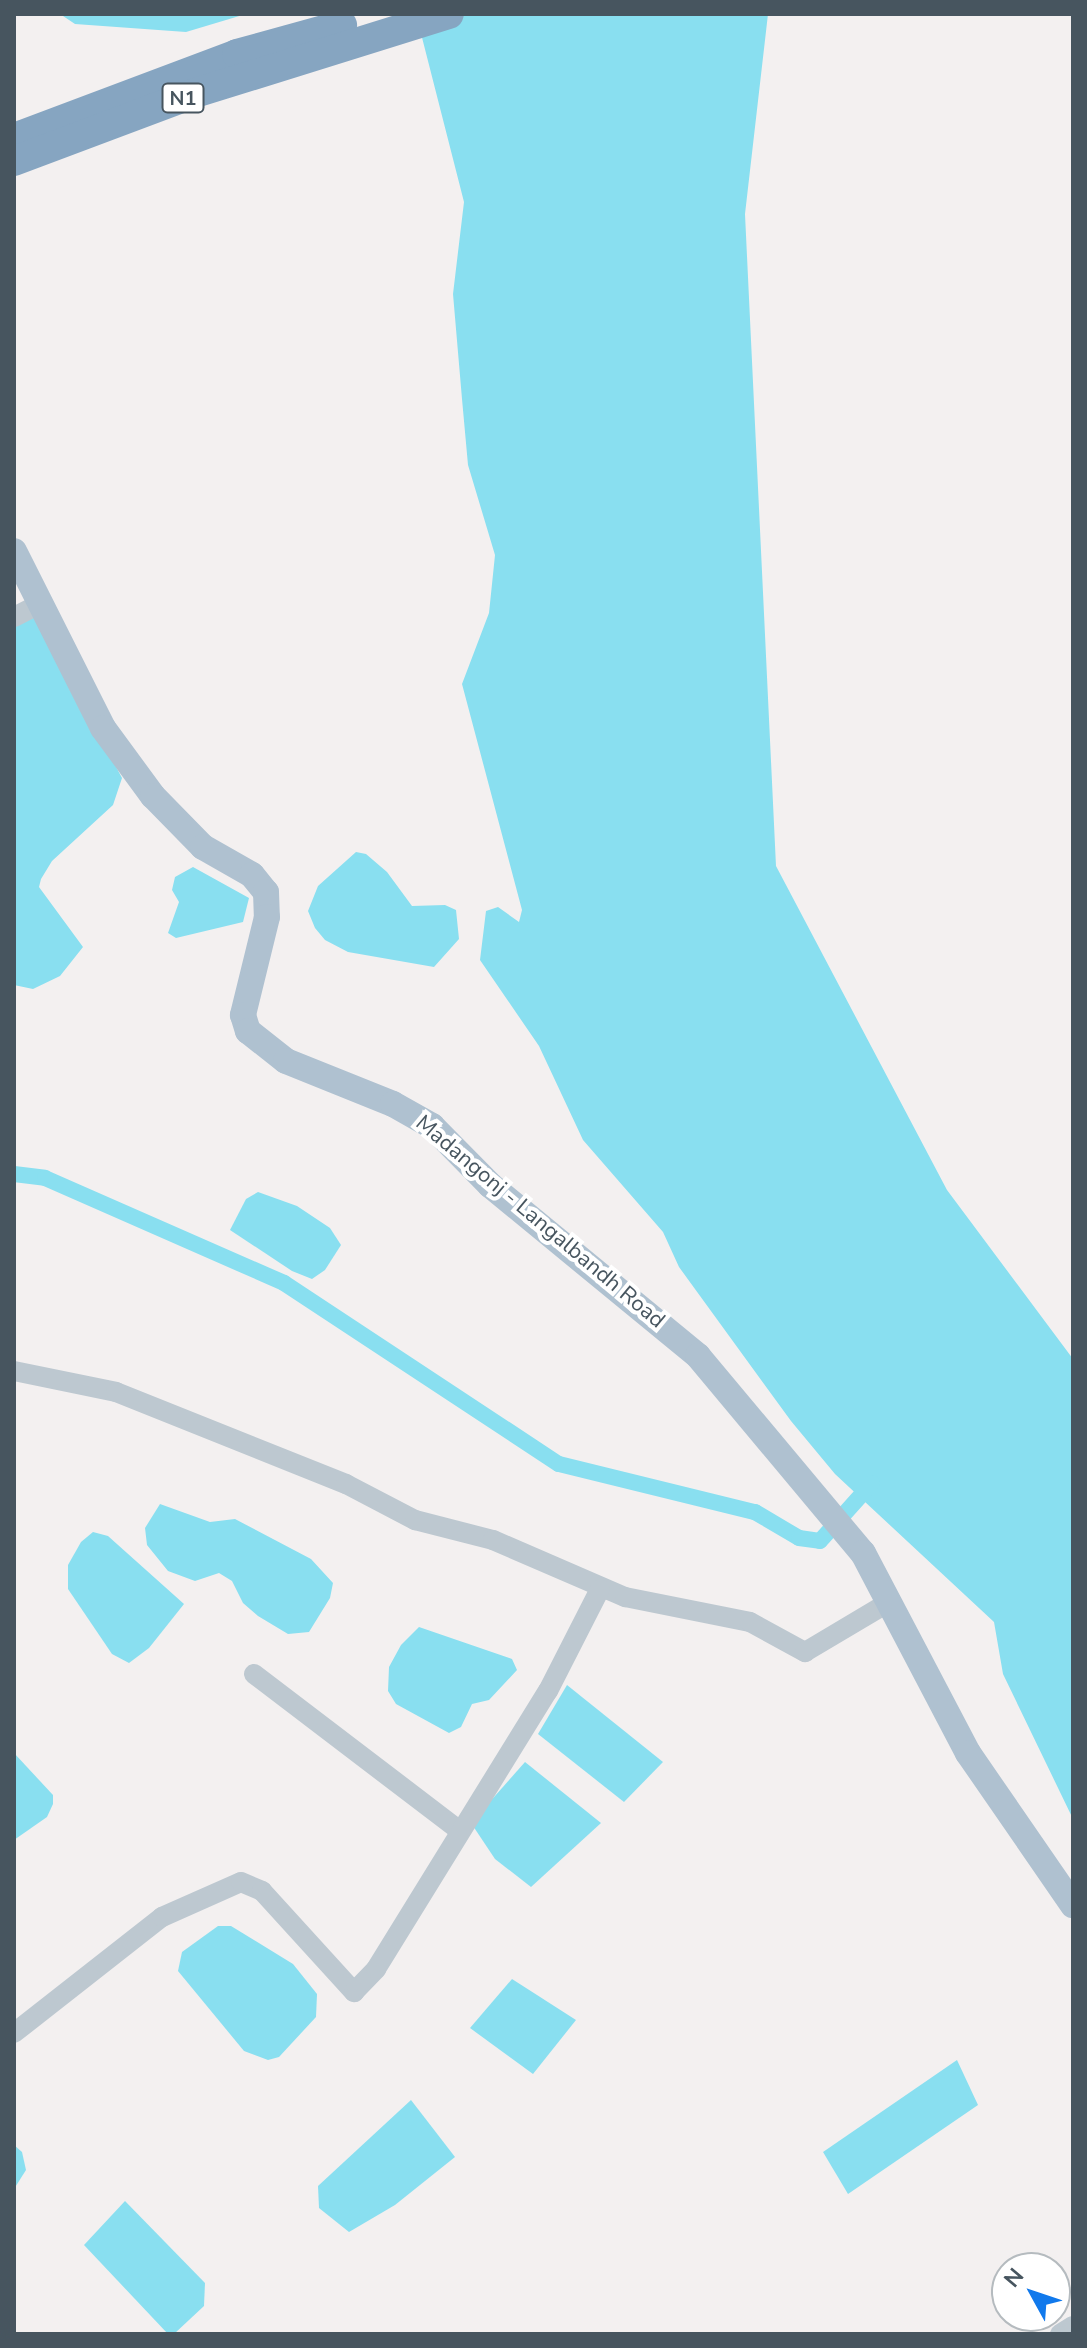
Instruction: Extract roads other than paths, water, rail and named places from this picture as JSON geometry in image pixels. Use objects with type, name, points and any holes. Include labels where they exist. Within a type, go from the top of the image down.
[{"type":"highway","name":"N1","points":[[14,161],[350,32],[382,14]]},
{"type":"highway","name":"N1","points":[[14,138],[237,54],[449,14]]},
{"type":"main road","name":"Madangonj - Langalbandh Road","points":[[14,551],[103,728],[153,796],[203,847],[252,875],[266,892],[267,917],[243,1015],[248,1031],[286,1061],[393,1104],[432,1126],[490,1185],[698,1356],[863,1553],[891,1601]]},
{"type":"main road","points":[[891,1601],[968,1753],[1021,1824],[1073,1905]]},
{"type":"street","points":[[14,617],[42,603]]},
{"type":"street","points":[[14,1371],[116,1392],[346,1484],[415,1520],[493,1540],[600,1589],[750,1622],[805,1652],[891,1601]]},
{"type":"street","points":[[14,2033],[162,1917],[241,1882],[262,1891],[354,1992],[376,1969],[459,1830],[548,1691],[600,1589]]},
{"type":"street","points":[[254,1674],[459,1830]]},
{"type":"street","points":[[1060,2334],[1073,2326]]},
{"type":"water","points":[[60,14],[246,14],[186,32],[75,24]]},
{"type":"water","points":[[416,14],[768,14],[745,214],[776,866],[947,1190],[1073,1359],[1073,1819],[1003,1674],[994,1622],[835,1474],[791,1421],[679,1267],[663,1232],[583,1140],[539,1046],[480,960],[486,911],[498,907],[519,922],[522,910],[462,684],[489,613],[495,555],[468,465],[462,399],[453,294],[464,202]]},
{"type":"water","points":[[36,617],[122,778],[113,805],[52,861],[41,879],[39,887],[83,947],[60,976],[33,989],[14,985],[14,624]]},
{"type":"water","points":[[356,852],[366,854],[387,872],[412,906],[445,905],[456,910],[459,939],[434,967],[348,952],[325,940],[315,928],[308,911],[318,886]]},
{"type":"water","points":[[193,867],[249,898],[243,922],[176,938],[168,933],[179,902],[172,890],[175,877]]},
{"type":"water","points":[[258,1192],[297,1206],[330,1228],[341,1245],[325,1270],[312,1279],[292,1271],[230,1230],[246,1199]]},
{"type":"water","points":[[160,1504],[210,1522],[235,1519],[311,1559],[333,1583],[330,1598],[309,1632],[288,1634],[258,1616],[243,1603],[232,1581],[219,1573],[195,1581],[168,1571],[147,1545],[145,1528]]},
{"type":"water","points":[[93,1532],[108,1536],[184,1604],[149,1648],[129,1663],[112,1654],[68,1589],[68,1565],[81,1542]]},
{"type":"water","points":[[419,1627],[512,1659],[517,1670],[489,1700],[472,1704],[461,1727],[449,1733],[396,1704],[388,1691],[389,1667],[401,1645]]},
{"type":"water","points":[[567,1685],[663,1762],[624,1802],[538,1734]]},
{"type":"water","points":[[14,1753],[53,1795],[53,1804],[47,1817],[14,1840]]},
{"type":"water","points":[[525,1762],[601,1823],[531,1887],[495,1859],[471,1823]]},
{"type":"water","points":[[218,1926],[231,1926],[293,1964],[317,1994],[316,2017],[279,2057],[268,2060],[244,2051],[178,1971],[182,1952]]},
{"type":"water","points":[[512,1979],[576,2020],[533,2074],[470,2028]]},
{"type":"water","points":[[957,2060],[978,2105],[848,2194],[823,2152]]},
{"type":"water","points":[[411,2100],[455,2157],[395,2205],[349,2232],[319,2208],[318,2186]]},
{"type":"water","points":[[14,2145],[22,2152],[26,2170],[14,2189]]},
{"type":"water","points":[[125,2201],[205,2283],[204,2306],[174,2334],[168,2334],[84,2245]]},
{"type":"waterway","points":[[14,1174],[45,1178],[284,1283],[559,1464],[755,1512],[799,1538],[820,1541],[872,1483]]}]
